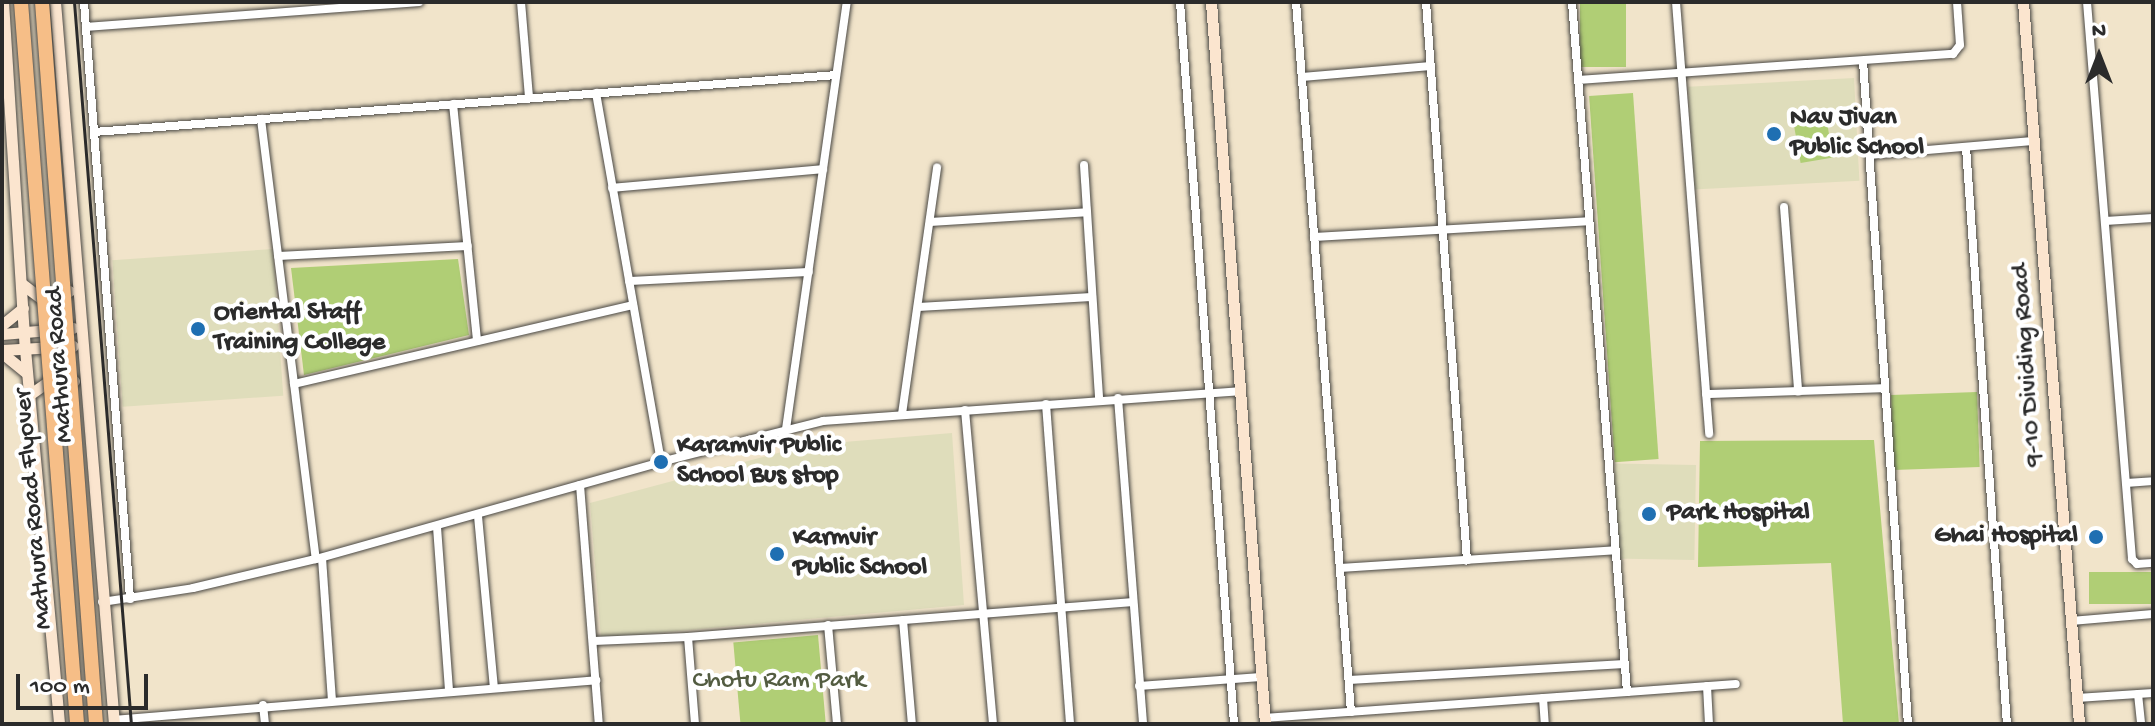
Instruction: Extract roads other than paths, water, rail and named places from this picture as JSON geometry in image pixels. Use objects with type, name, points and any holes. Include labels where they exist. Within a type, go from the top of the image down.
[{"type":"highway","name":"Mathura Road Flyover","points":[[21,2],[77,724]]},
{"type":"highway","name":"Mathura Road Flyover","points":[[42,2],[96,724]]},
{"type":"main road","name":"Mathura Road","points":[[3,2],[8,135],[59,724]]},
{"type":"main road","name":"Mathura Road","points":[[55,2],[114,722]]},
{"type":"main road","points":[[1211,2],[1265,721]]},
{"type":"main road","name":"9-10 Dividing Road","points":[[2023,2],[2079,724]]},
{"type":"main road","points":[[21,283],[31,294],[43,300],[57,298],[69,291],[76,276]]},
{"type":"main road","points":[[2,325],[23,308]]},
{"type":"main road","points":[[2,334],[80,328]]},
{"type":"main road","points":[[2,351],[82,346]]},
{"type":"main road","points":[[2,351],[27,373]]},
{"type":"main road","points":[[29,395],[52,379],[76,381],[85,392]]},
{"type":"street","points":[[84,2],[130,599]]},
{"type":"street","points":[[86,27],[419,2]]},
{"type":"street","points":[[521,2],[529,98]]},
{"type":"street","points":[[786,429],[847,2]]},
{"type":"street","points":[[1180,2],[1234,724]]},
{"type":"street","points":[[1296,2],[1351,712]]},
{"type":"street","points":[[1426,2],[1467,560]]},
{"type":"street","points":[[1572,2],[1627,692]]},
{"type":"street","points":[[1676,2],[1709,434]]},
{"type":"street","points":[[1578,80],[1681,75],[1957,52],[1960,45],[1957,2]]},
{"type":"street","points":[[2087,2],[2132,559],[2137,564],[2153,563]]},
{"type":"street","points":[[1863,61],[1908,724]]},
{"type":"street","points":[[1302,77],[1431,66]]},
{"type":"street","points":[[94,132],[836,75]]},
{"type":"street","points":[[596,93],[661,462]]},
{"type":"street","points":[[453,104],[477,341]]},
{"type":"street","points":[[261,119],[319,558],[332,700]]},
{"type":"street","points":[[1870,155],[2034,141]]},
{"type":"street","points":[[1966,147],[2007,724]]},
{"type":"street","points":[[1084,165],[1099,399]]},
{"type":"street","points":[[902,414],[937,167]]},
{"type":"street","points":[[612,188],[823,169]]},
{"type":"street","points":[[1784,207],[1798,391]]},
{"type":"street","points":[[930,222],[1087,212]]},
{"type":"street","points":[[2105,221],[2153,218]]},
{"type":"street","points":[[1314,237],[1589,221]]},
{"type":"street","points":[[278,256],[468,246]]},
{"type":"street","points":[[629,281],[809,272]]},
{"type":"street","points":[[918,307],[1092,297]]},
{"type":"street","points":[[294,384],[633,305]]},
{"type":"street","points":[[1706,394],[1885,388]]},
{"type":"street","points":[[102,602],[130,599],[319,558],[478,516],[661,462],[840,418],[1239,391]]},
{"type":"street","points":[[1118,398],[1143,724]]},
{"type":"street","points":[[1046,404],[1070,724]]},
{"type":"street","points":[[965,410],[993,724]]},
{"type":"street","points":[[2126,483],[2153,481]]},
{"type":"street","points":[[580,485],[599,724]]},
{"type":"street","points":[[478,516],[494,687]]},
{"type":"street","points":[[437,527],[449,690]]},
{"type":"street","points":[[1340,568],[1615,550]]},
{"type":"street","points":[[594,641],[688,637],[1133,602]]},
{"type":"street","points":[[2071,621],[2153,614]]},
{"type":"street","points":[[903,620],[912,724]]},
{"type":"street","points":[[828,625],[837,724]]},
{"type":"street","points":[[688,637],[695,724]]},
{"type":"street","points":[[1349,680],[1625,664]]},
{"type":"street","points":[[1139,686],[1261,677]]},
{"type":"street","points":[[114,722],[263,705],[596,680]]},
{"type":"street","points":[[1265,721],[1736,684]]},
{"type":"street","points":[[1707,686],[1709,724]]},
{"type":"street","points":[[2077,698],[2153,693]]},
{"type":"street","points":[[2138,694],[2141,724]]},
{"type":"street","points":[[1543,698],[1545,724]]},
{"type":"street","points":[[263,705],[265,724]]},
{"type":"railway","points":[[74,2],[131,724]]},
{"type":"place","name":"Nav Jivan Public School","points":[[1774,134]]},
{"type":"place","name":"Oriental Staff Training College","points":[[198,329]]},
{"type":"place","name":"Karamvir Public School Bus stop","points":[[661,462]]},
{"type":"place","name":"Park Hospital","points":[[1649,514]]},
{"type":"place","name":"Ghai Hospital","points":[[2096,537]]},
{"type":"place","name":"Karmvir Public School","points":[[777,554]]},
{"type":"park label","name":"Chotu Ram Park","points":[[779,682]]}]
